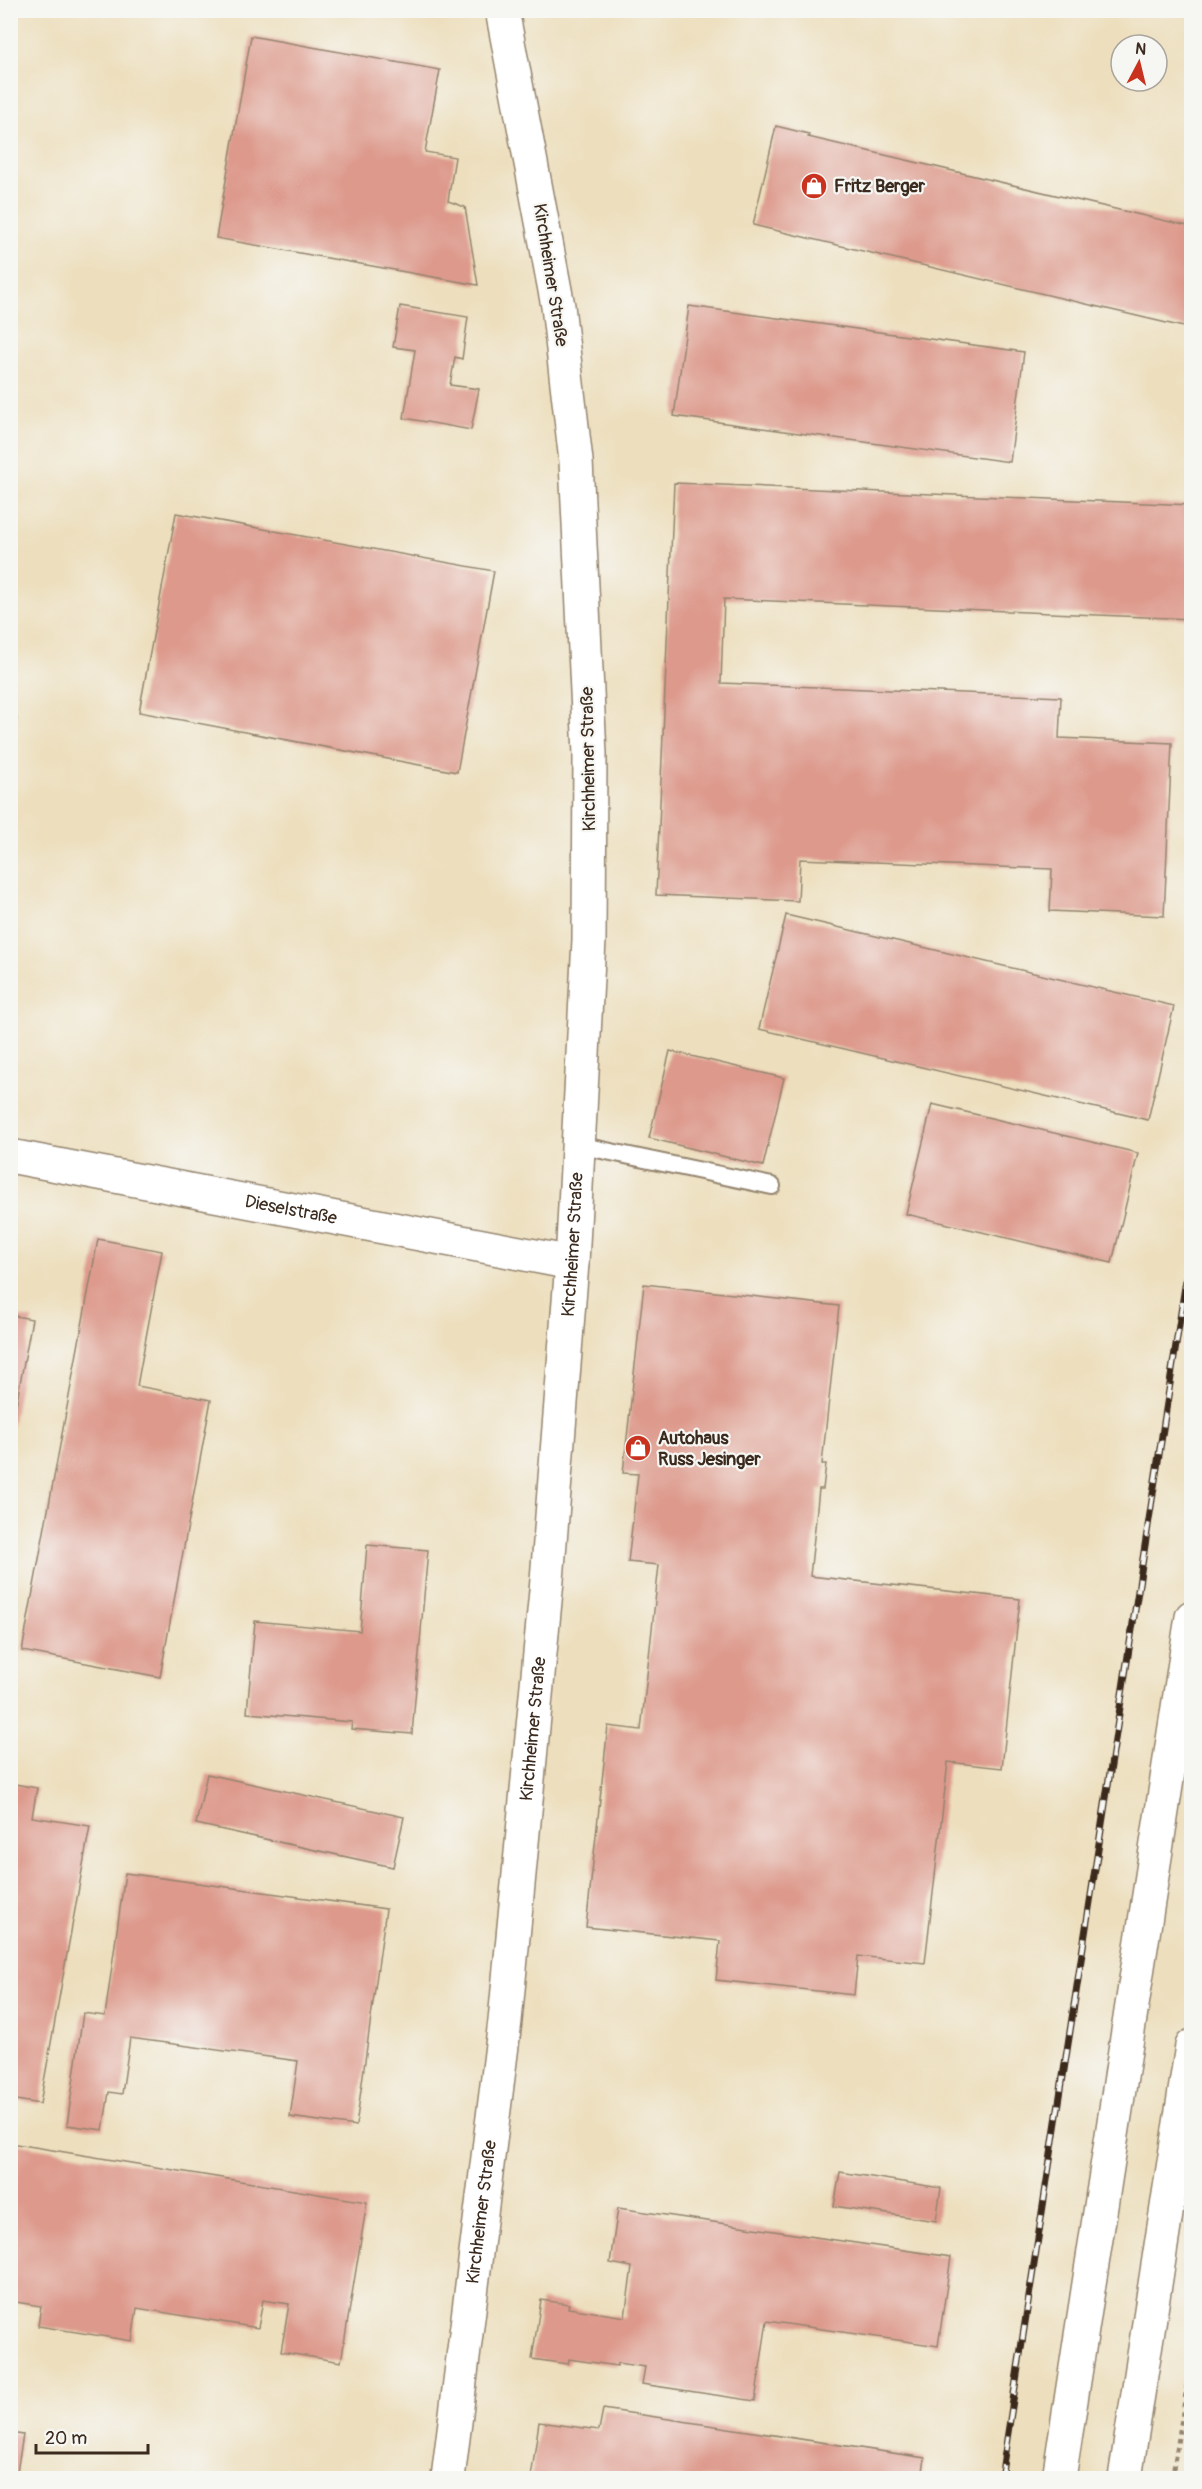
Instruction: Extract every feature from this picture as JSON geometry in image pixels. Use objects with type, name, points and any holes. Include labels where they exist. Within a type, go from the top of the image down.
[{"type":"street","name":"Kirchheimer Straße","points":[[448,2478],[505,2021],[547,1580],[572,1263],[589,940],[590,754],[576,461],[558,306],[502,10]]},
{"type":"street","name":"Dieselstraße","points":[[10,1156],[572,1263]]},
{"type":"street","points":[[1059,2478],[1191,1617]]},
{"type":"street","points":[[1125,2478],[1191,2046]]},
{"type":"lane","points":[[578,1145],[772,1186]]},
{"type":"path","points":[[1172,2478],[1191,2352]]},
{"type":"building","points":[[251,36],[440,70],[425,152],[455,157],[448,201],[465,207],[478,285],[216,238]]},
{"type":"building","points":[[776,126],[809,134],[808,137],[1192,227],[1192,329],[753,225]]},
{"type":"building","points":[[400,306],[468,317],[462,359],[455,357],[450,385],[479,389],[471,430],[404,418],[415,350],[393,347]]},
{"type":"building","points":[[689,306],[1024,352],[1010,462],[674,416]]},
{"type":"building","points":[[674,483],[1192,505],[1192,619],[724,599],[721,683],[1061,697],[1059,738],[1172,743],[1164,916],[1050,911],[1052,869],[800,859],[798,901],[656,895]]},
{"type":"building","points":[[176,513],[494,571],[457,772],[139,712]]},
{"type":"building","points":[[10,716],[17,718],[12,745],[10,745]]},
{"type":"building","points":[[786,915],[1174,1006],[1148,1120],[759,1029]]},
{"type":"building","points":[[670,1051],[784,1078],[763,1166],[649,1138]]},
{"type":"building","points":[[932,1104],[1138,1153],[1112,1263],[906,1214]]},
{"type":"building","points":[[98,1239],[162,1251],[137,1386],[211,1400],[160,1677],[22,1651]]},
{"type":"building","points":[[644,1284],[839,1306],[822,1464],[826,1464],[823,1489],[819,1489],[810,1576],[1020,1599],[1002,1768],[948,1762],[925,1963],[858,1956],[854,1995],[716,1980],[720,1941],[586,1927],[608,1726],[641,1730],[659,1565],[628,1562],[638,1474],[623,1473]]},
{"type":"building","points":[[10,1315],[32,1319],[12,1427],[10,1427]]},
{"type":"building","points":[[367,1545],[428,1550],[412,1734],[351,1729],[352,1722],[247,1713],[255,1621],[360,1631]]},
{"type":"building","points":[[207,1774],[404,1817],[393,1867],[196,1824]]},
{"type":"building","points":[[10,1783],[37,1788],[32,1817],[90,1826],[40,2104],[10,2099]]},
{"type":"building","points":[[125,1873],[386,1909],[356,2126],[290,2117],[298,2061],[130,2038],[122,2094],[109,2092],[103,2130],[67,2125],[83,2013],[105,2016]]},
{"type":"building","points":[[10,2143],[367,2202],[341,2362],[281,2352],[289,2304],[263,2300],[258,2328],[137,2308],[132,2341],[38,2326],[41,2306],[10,2301]]},
{"type":"building","points":[[840,2172],[941,2188],[936,2221],[834,2206]]},
{"type":"building","points":[[618,2208],[951,2257],[938,2346],[767,2321],[755,2401],[642,2384],[645,2367],[618,2363],[617,2366],[569,2359],[568,2364],[532,2359],[541,2300],[569,2304],[568,2308],[625,2317],[632,2267],[610,2263]]},
{"type":"building","points":[[603,2409],[925,2458],[922,2478],[531,2478],[539,2422],[599,2430]]},
{"type":"building","points":[[10,2433],[23,2435],[16,2478],[10,2478]]},
{"type":"railway","points":[[1001,2478],[1192,1241]]},
{"type":"place","name":"Fritz Berger","points":[[814,186]]},
{"type":"place","name":"Autohaus Russ Jesinger","points":[[638,1448]]}]
